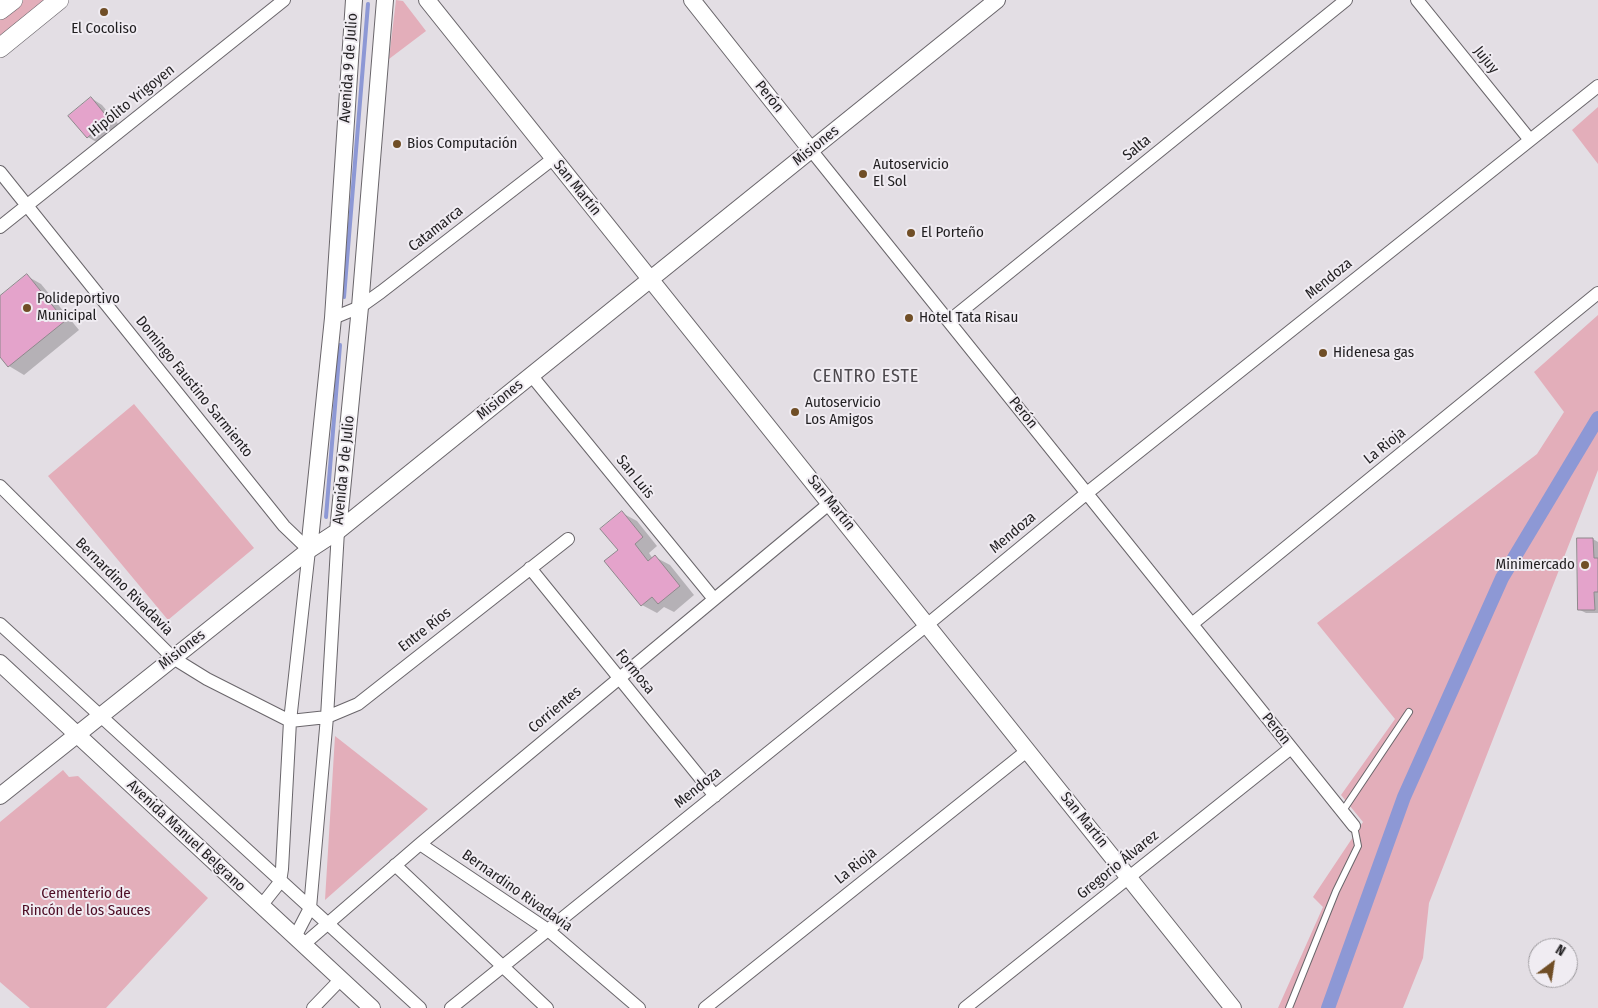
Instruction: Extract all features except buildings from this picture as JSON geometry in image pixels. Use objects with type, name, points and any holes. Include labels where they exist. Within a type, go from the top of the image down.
[{"type":"main road","points":[[0,10],[13,0]]},
{"type":"main road","points":[[0,48],[60,0]]},
{"type":"street","name":"Hipólito Yrigoyen","points":[[0,227],[284,0]]},
{"type":"street","name":"Avenida 9 de Julio","points":[[280,882],[290,721],[333,318],[354,0]]},
{"type":"street","name":"Avenida 9 de Julio","points":[[299,941],[310,908],[327,717],[338,531],[360,307],[385,0]]},
{"type":"street","name":"San Martín","points":[[427,0],[928,624],[1233,1008]]},
{"type":"street","name":"Perón","points":[[692,0],[1354,826]]},
{"type":"street","name":"Misiones","points":[[0,796],[309,550],[338,531],[997,0]]},
{"type":"street","name":"Salta","points":[[949,321],[1346,0]]},
{"type":"street","name":"Jujuy","points":[[1417,0],[1530,140]]},
{"type":"street","name":"Mendoza","points":[[451,1008],[928,624],[1087,493],[1598,86]]},
{"type":"street","name":"Catamarca","points":[[333,318],[360,307],[554,158]]},
{"type":"street","name":"Domingo Faustino Sarmiento","points":[[0,172],[288,530],[309,550]]},
{"type":"street","name":"La Rioja","points":[[1192,624],[1598,293]]},
{"type":"street","name":"San Luis","points":[[531,375],[714,599]]},
{"type":"street","name":"Bernardino Rivadavia","points":[[0,486],[173,658],[207,679],[290,721]]},
{"type":"street","name":"Corrientes","points":[[299,941],[327,923],[830,503]]},
{"type":"street","name":"Entre Ríos","points":[[290,721],[327,717],[358,704],[568,539]]},
{"type":"street","name":"Formosa","points":[[530,568],[715,796]]},
{"type":"street","points":[[0,624],[420,1008]]},
{"type":"street","name":"Avenida Manuel Belgrano","points":[[0,663],[372,1008]]},
{"type":"street","name":"Gregorio Álvarez","points":[[965,1008],[1291,748]]},
{"type":"street","name":"La Rioja","points":[[706,1008],[1028,750]]},
{"type":"street","name":"Bernardino Rivadavia","points":[[420,844],[548,930],[639,1008]]},
{"type":"street","points":[[395,865],[547,1008]]},
{"type":"street","points":[[261,906],[280,882]]},
{"type":"street","points":[[313,1008],[341,979]]},
{"type":"lane","points":[[1342,812],[1409,712]]},
{"type":"lane","points":[[1289,1008],[1336,891],[1358,846],[1354,826]]},
{"type":"green space","points":[[23,0],[52,0],[0,43],[0,19]]},
{"type":"green space","points":[[396,0],[403,1],[426,31],[389,59]]},
{"type":"green space","points":[[1598,107],[1598,164],[1572,130]]},
{"type":"green space","points":[[1598,315],[1598,470],[1429,903],[1423,958],[1403,1008],[1278,1008],[1323,907],[1313,897],[1363,822],[1341,795],[1395,719],[1317,623],[1537,454],[1564,412],[1534,372]]},
{"type":"green space","points":[[134,404],[254,548],[168,620],[48,476]]},
{"type":"green space","points":[[335,736],[428,809],[325,900]]},
{"type":"green space","name":"Cementerio de Rincón de los Sauces","points":[[63,770],[69,777],[78,776],[208,898],[106,1008],[30,1008],[0,982],[0,822]]},
{"type":"waterway","points":[[344,297],[368,4]]},
{"type":"waterway","points":[[326,517],[340,345]]},
{"type":"waterway","points":[[1328,1008],[1404,797],[1502,578],[1598,418]]},
{"type":"place","name":"El Cocoliso","points":[[104,12]]},
{"type":"place","name":"Bios Computación","points":[[397,144]]},
{"type":"place","name":"Autoservicio El Sol","points":[[863,174]]},
{"type":"place","name":"El Porteño","points":[[911,233]]},
{"type":"place","name":"Polideportivo Municipal","points":[[27,308]]},
{"type":"place","name":"Hotel Tata Risau","points":[[909,318]]},
{"type":"place","name":"Hidenesa gas","points":[[1323,353]]},
{"type":"place","name":"Autoservicio Los Amigos","points":[[795,412]]},
{"type":"place","name":"Minimercado","points":[[1585,565]]},
{"type":"district","name":"CENTRO ESTE","points":[[866,377]]}]
